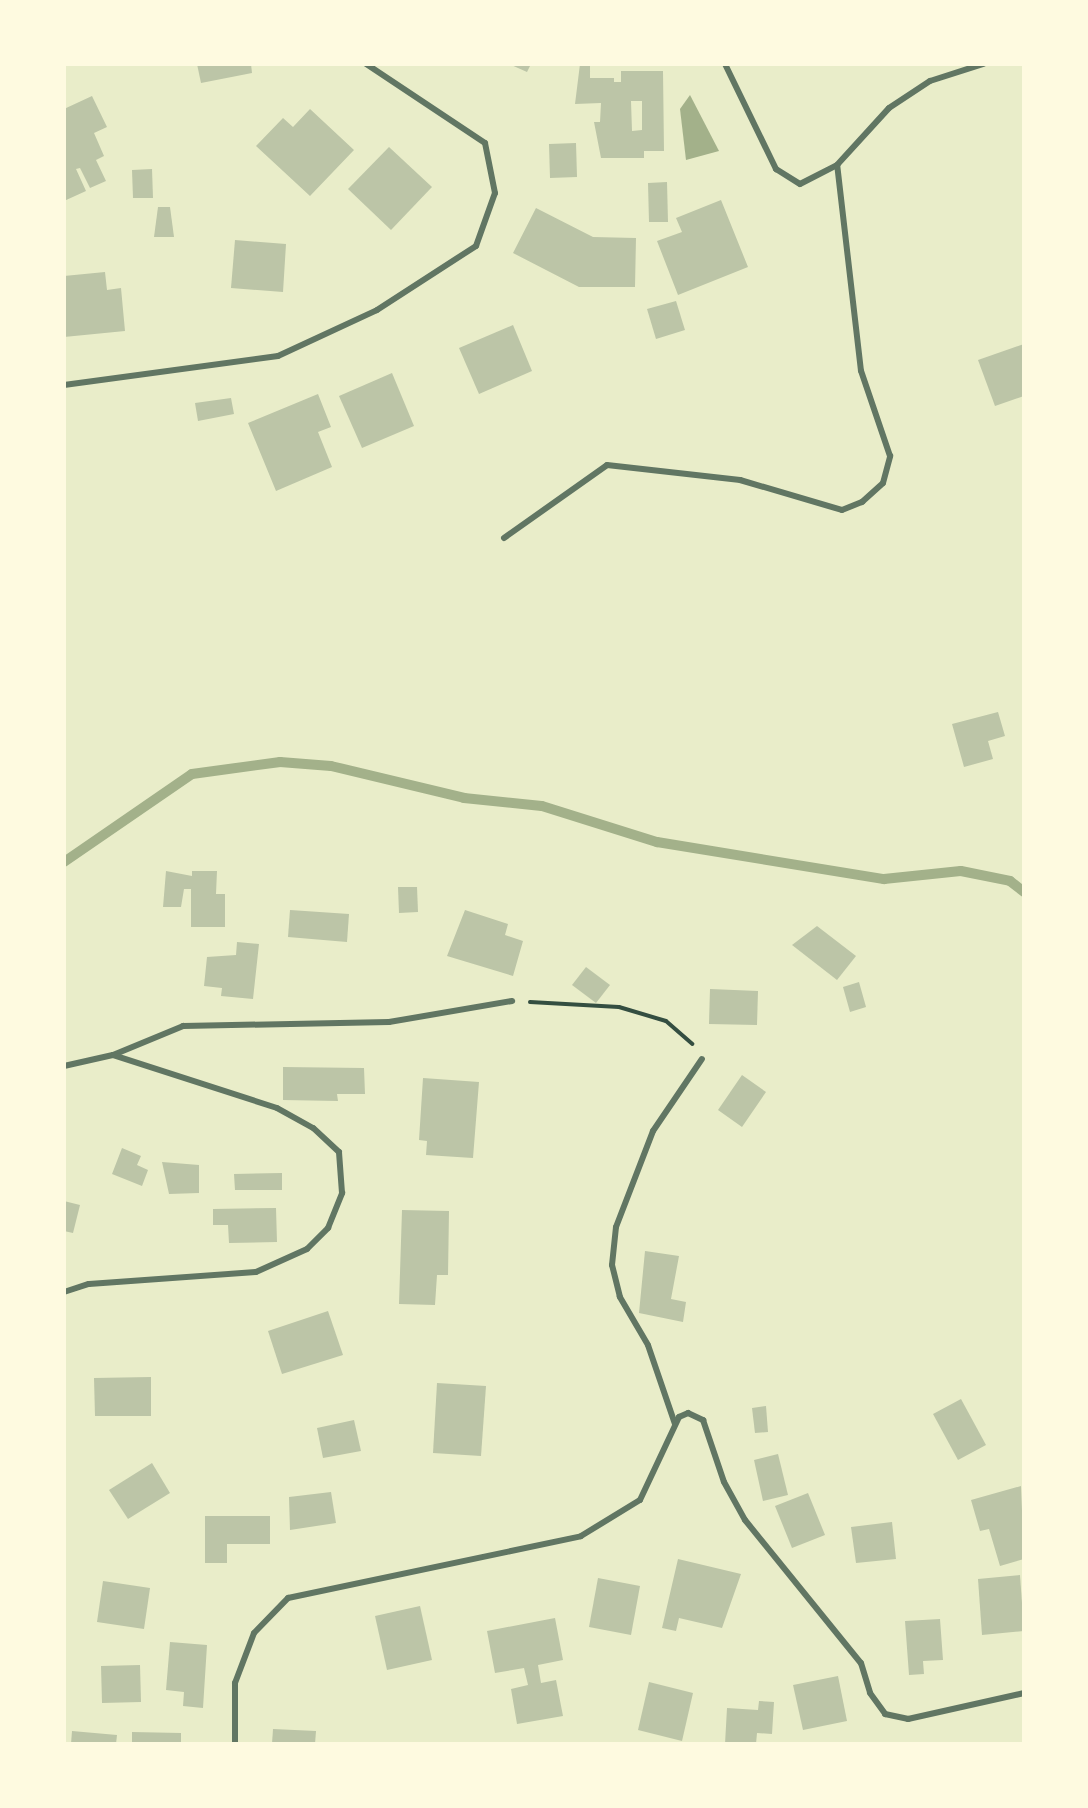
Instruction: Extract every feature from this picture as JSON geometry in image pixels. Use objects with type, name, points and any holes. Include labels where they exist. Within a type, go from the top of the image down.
[{"type":"street","points":[[64,386],[278,356],[377,310],[476,246],[495,194],[485,143],[366,64]]},
{"type":"street","points":[[725,64],[776,169],[800,184],[837,165],[889,108],[930,81],[982,64]]},
{"type":"street","points":[[504,538],[607,465],[740,480],[842,510],[862,502],[883,483],[890,456],[861,371],[837,165]]},
{"type":"street","points":[[64,1066],[112,1055],[183,1026],[389,1022],[512,1001]]},
{"type":"street","points":[[64,1292],[89,1284],[256,1272],[307,1249],[328,1227],[342,1193],[339,1152],[313,1128],[277,1108],[112,1055]]},
{"type":"street","points":[[675,1424],[648,1345],[620,1298],[612,1265],[616,1227],[653,1131],[702,1059]]},
{"type":"street","points":[[235,1743],[235,1683],[254,1633],[288,1598],[581,1536],[640,1500],[675,1424],[688,1413],[703,1420],[724,1482],[745,1520],[861,1663],[870,1693],[885,1714],[908,1719],[1023,1694]]},
{"type":"path","points":[[512,1001],[619,1007],[647,1015],[666,1021],[702,1059]]},
{"type":"shaded area","points":[[690,95],[719,151],[686,160],[680,109]]},
{"type":"building","points":[[197,64],[251,64],[252,73],[201,83]]},
{"type":"building","points":[[509,64],[531,64],[527,72]]},
{"type":"building","points":[[580,64],[590,64],[590,78],[614,78],[614,82],[621,82],[621,71],[663,71],[664,151],[644,151],[644,158],[601,158],[594,122],[600,122],[601,103],[575,104]],"holes":[[[631,101],[642,101],[642,130],[632,131]]]},
{"type":"building","points":[[92,96],[107,127],[94,133],[104,156],[96,160],[106,181],[90,188],[80,168],[76,169],[86,191],[64,201],[64,109]]},
{"type":"building","points":[[310,109],[354,150],[310,196],[256,146],[283,118],[293,127]]},
{"type":"building","points":[[576,143],[577,177],[550,178],[549,144]]},
{"type":"building","points":[[389,147],[432,187],[391,230],[348,189]]},
{"type":"building","points":[[152,169],[153,198],[133,198],[132,170]]},
{"type":"building","points":[[667,182],[668,222],[649,222],[648,183]]},
{"type":"building","points":[[721,200],[748,267],[678,295],[657,241],[682,232],[676,218]]},
{"type":"building","points":[[158,207],[170,207],[174,237],[154,237]]},
{"type":"building","points":[[536,208],[593,237],[636,238],[635,287],[579,287],[513,253]]},
{"type":"building","points":[[235,240],[286,244],[283,292],[231,288]]},
{"type":"building","points":[[105,272],[107,290],[121,288],[125,331],[64,337],[64,276]]},
{"type":"building","points":[[676,301],[685,330],[656,339],[647,309]]},
{"type":"building","points":[[513,325],[532,371],[479,394],[459,348]]},
{"type":"building","points":[[1024,344],[1024,396],[995,406],[978,360]]},
{"type":"building","points":[[392,373],[414,426],[362,448],[339,396]]},
{"type":"building","points":[[318,394],[331,427],[318,432],[332,467],[276,491],[248,423]]},
{"type":"building","points":[[231,398],[234,414],[198,421],[195,403]]},
{"type":"building","points":[[998,712],[1005,736],[988,741],[993,759],[964,767],[952,724]]},
{"type":"building","points":[[166,871],[192,876],[192,871],[217,871],[216,894],[225,894],[225,927],[191,927],[191,889],[184,889],[181,907],[163,907]]},
{"type":"building","points":[[398,887],[417,887],[418,912],[399,913]]},
{"type":"building","points":[[290,910],[349,914],[347,942],[288,937]]},
{"type":"building","points":[[465,910],[508,924],[505,935],[523,941],[513,976],[447,956]]},
{"type":"building","points":[[817,926],[856,956],[837,980],[792,945]]},
{"type":"building","points":[[237,942],[259,944],[253,999],[221,996],[222,988],[204,986],[207,957],[236,955]]},
{"type":"building","points":[[586,967],[610,985],[596,1003],[572,985]]},
{"type":"building","points":[[859,982],[866,1007],[850,1012],[843,987]]},
{"type":"building","points":[[710,989],[758,991],[757,1025],[709,1024]]},
{"type":"building","points":[[283,1067],[364,1068],[365,1094],[337,1094],[338,1101],[283,1100]]},
{"type":"building","points":[[742,1075],[766,1092],[742,1127],[718,1110]]},
{"type":"building","points":[[423,1078],[479,1082],[473,1158],[426,1155],[427,1141],[419,1140]]},
{"type":"building","points":[[122,1148],[141,1156],[137,1165],[148,1170],[142,1186],[112,1174]]},
{"type":"building","points":[[162,1162],[199,1165],[199,1193],[169,1194]]},
{"type":"building","points":[[282,1173],[282,1190],[235,1190],[234,1174]]},
{"type":"building","points":[[64,1201],[80,1205],[73,1233],[64,1231]]},
{"type":"building","points":[[276,1208],[277,1242],[229,1243],[228,1225],[213,1225],[213,1209]]},
{"type":"building","points":[[402,1210],[449,1211],[448,1275],[437,1275],[435,1305],[399,1304]]},
{"type":"building","points":[[645,1251],[679,1256],[671,1299],[686,1302],[683,1322],[639,1313]]},
{"type":"building","points":[[328,1311],[343,1355],[282,1374],[268,1331]]},
{"type":"building","points":[[151,1377],[151,1416],[95,1416],[94,1378]]},
{"type":"building","points":[[437,1383],[486,1386],[481,1456],[433,1453]]},
{"type":"building","points":[[961,1399],[986,1445],[958,1460],[933,1414]]},
{"type":"building","points":[[766,1406],[768,1432],[755,1433],[752,1408]]},
{"type":"building","points":[[354,1420],[361,1451],[323,1458],[317,1428]]},
{"type":"building","points":[[778,1454],[788,1495],[763,1501],[754,1460]]},
{"type":"building","points":[[152,1463],[170,1493],[128,1519],[109,1490]]},
{"type":"building","points":[[1021,1486],[1024,1559],[1000,1566],[989,1529],[980,1531],[971,1500]]},
{"type":"building","points":[[331,1492],[336,1523],[290,1530],[289,1497]]},
{"type":"building","points":[[808,1493],[825,1535],[792,1548],[775,1506]]},
{"type":"building","points":[[205,1516],[270,1516],[270,1544],[227,1544],[227,1563],[205,1563]]},
{"type":"building","points":[[892,1522],[896,1559],[856,1563],[851,1527]]},
{"type":"building","points":[[678,1559],[741,1574],[722,1628],[679,1618],[676,1631],[662,1628]]},
{"type":"building","points":[[1020,1575],[1024,1631],[982,1635],[978,1579]]},
{"type":"building","points":[[598,1578],[640,1586],[631,1635],[589,1627]]},
{"type":"building","points":[[103,1581],[150,1588],[144,1629],[97,1622]]},
{"type":"building","points":[[420,1606],[432,1660],[387,1670],[375,1616]]},
{"type":"building","points":[[555,1618],[563,1660],[538,1665],[541,1683],[556,1680],[563,1716],[517,1724],[511,1689],[528,1685],[524,1668],[495,1673],[487,1631]]},
{"type":"building","points":[[940,1619],[943,1660],[923,1661],[924,1674],[909,1675],[905,1621]]},
{"type":"building","points":[[170,1642],[207,1645],[203,1708],[183,1706],[184,1692],[166,1690]]},
{"type":"building","points":[[140,1665],[141,1702],[102,1703],[101,1666]]},
{"type":"building","points":[[838,1676],[847,1721],[803,1730],[793,1685]]},
{"type":"building","points":[[649,1682],[693,1693],[682,1741],[638,1730]]},
{"type":"building","points":[[759,1701],[774,1702],[772,1734],[757,1733],[756,1744],[725,1744],[727,1708],[758,1710]]},
{"type":"building","points":[[273,1729],[316,1731],[315,1744],[272,1744]]},
{"type":"building","points":[[72,1731],[117,1735],[116,1744],[71,1744]]},
{"type":"building","points":[[132,1732],[181,1733],[181,1744],[132,1744]]},
{"type":"waterway","points":[[64,862],[192,774],[280,762],[331,766],[464,798],[542,806],[657,842],[884,879],[961,871],[1010,881],[1024,892]]}]
